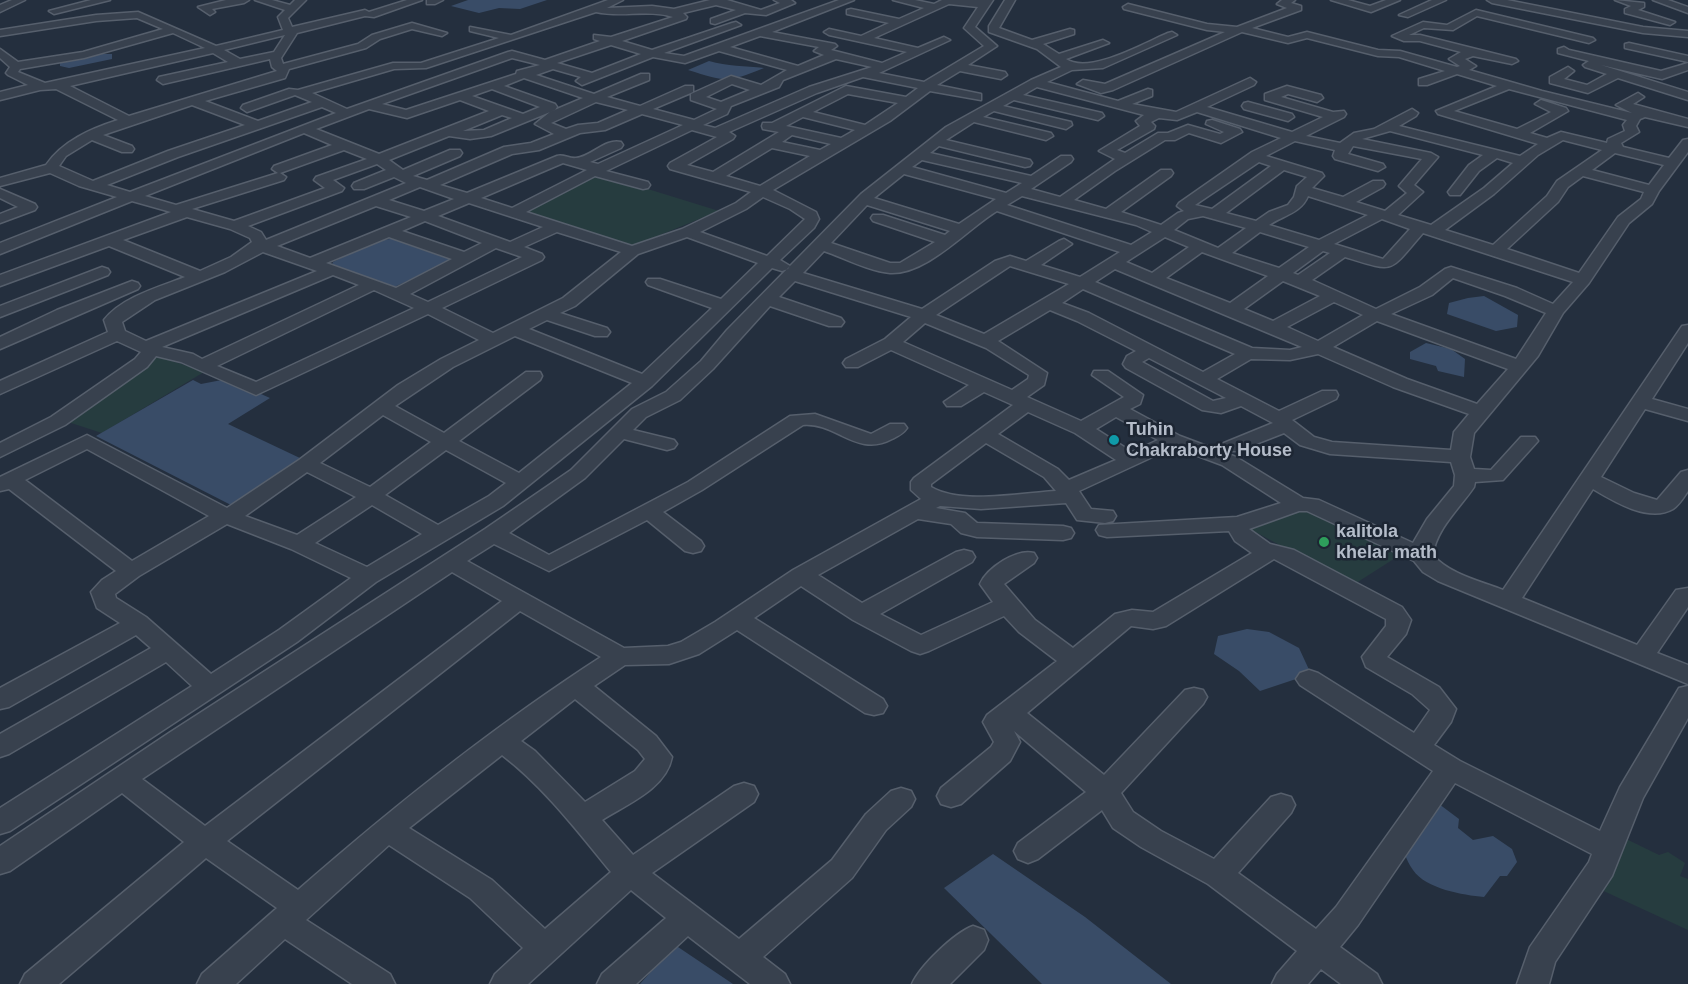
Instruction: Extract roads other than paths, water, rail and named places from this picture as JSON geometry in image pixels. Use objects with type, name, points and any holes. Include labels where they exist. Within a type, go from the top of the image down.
[{"type":"street","points":[[0,9],[20,0]]},
{"type":"street","points":[[46,12],[105,0]]},
{"type":"street","points":[[210,12],[203,7],[244,0]]},
{"type":"street","points":[[260,0],[330,14],[382,0]]},
{"type":"street","points":[[0,96],[157,63],[367,14],[417,0]]},
{"type":"street","points":[[368,105],[407,114],[523,74],[611,40],[682,17],[648,7],[624,12],[598,7],[584,0]]},
{"type":"street","points":[[247,108],[395,59],[418,67],[546,27],[618,0]]},
{"type":"street","points":[[667,48],[656,44],[745,10],[762,13],[790,3],[779,0]]},
{"type":"street","points":[[898,0],[937,12]]},
{"type":"street","points":[[871,5],[920,14],[937,12],[954,0],[987,2]]},
{"type":"street","points":[[1010,0],[1006,11],[993,28],[1008,36],[1034,43],[1070,32]]},
{"type":"street","points":[[1053,71],[1104,88],[1297,8],[1282,4],[1290,0]]},
{"type":"street","points":[[1336,0],[1371,9],[1395,0]]},
{"type":"street","points":[[1404,15],[1441,0]]},
{"type":"street","points":[[1510,4],[1522,0]]},
{"type":"street","points":[[1620,0],[1640,5],[1629,11],[1688,27]]},
{"type":"street","points":[[1658,0],[1688,10]]},
{"type":"street","points":[[672,13],[719,1],[747,9],[745,10]]},
{"type":"street","points":[[1546,142],[1442,111],[1504,83],[1515,67],[1472,52],[1423,39],[1411,40],[1397,36],[1423,25],[1446,29],[1460,24],[1495,1],[1654,32],[1688,34]]},
{"type":"street","points":[[208,687],[138,624],[105,602],[103,592],[131,571],[228,516],[306,464],[405,389],[447,363],[569,302],[632,251],[687,232],[723,216],[909,101],[926,87],[991,46],[969,28],[987,2]]},
{"type":"street","points":[[81,5],[96,18]]},
{"type":"street","points":[[566,134],[542,125],[543,121],[682,61],[759,33],[850,6],[903,23]]},
{"type":"street","points":[[1362,6],[1341,11],[1368,19]]},
{"type":"street","points":[[1128,7],[1203,26],[1240,30],[1288,40],[1307,35],[1378,53],[1400,54],[1551,97],[1688,123]]},
{"type":"street","points":[[1574,16],[1592,8]]},
{"type":"street","points":[[51,168],[54,157],[64,149],[126,120],[255,82],[280,66],[291,37],[290,31],[284,24],[283,16],[301,9]]},
{"type":"street","points":[[348,10],[442,33]]},
{"type":"street","points":[[532,59],[643,21],[621,14],[624,12]]},
{"type":"street","points":[[1476,13],[1589,40]]},
{"type":"street","points":[[863,39],[920,14]]},
{"type":"street","points":[[3,19],[0,33],[96,18],[138,15],[215,49],[239,63]]},
{"type":"street","points":[[559,21],[580,25]]},
{"type":"street","points":[[525,22],[546,27]]},
{"type":"street","points":[[848,23],[829,32],[918,51]]},
{"type":"street","points":[[1460,24],[1479,28]]},
{"type":"street","points":[[562,90],[599,79],[667,48],[736,25]]},
{"type":"street","points":[[163,80],[239,63],[320,69],[378,50],[362,46],[376,37],[412,26]]},
{"type":"street","points":[[1008,36],[1029,28]]},
{"type":"street","points":[[474,29],[511,38]]},
{"type":"street","points":[[16,66],[84,54],[173,30]]},
{"type":"street","points":[[1654,32],[1651,36],[1620,50],[1604,61],[1589,65],[1688,96]]},
{"type":"street","points":[[759,33],[831,46],[820,51],[883,67]]},
{"type":"street","points":[[1053,71],[1099,66],[1172,35]]},
{"type":"street","points":[[598,37],[682,61]]},
{"type":"street","points":[[1224,37],[1288,52]]},
{"type":"street","points":[[869,74],[944,40]]},
{"type":"street","points":[[1034,43],[1053,71],[1119,105],[1188,129],[1224,138],[1235,132],[1209,122],[1223,116]]},
{"type":"street","points":[[972,127],[985,102],[1012,96],[1103,43]]},
{"type":"street","points":[[719,48],[799,70]]},
{"type":"street","points":[[1564,50],[1562,51],[1565,53],[1658,75],[1688,66]]},
{"type":"street","points":[[1620,50],[1688,59]]},
{"type":"street","points":[[0,52],[16,66]]},
{"type":"street","points":[[1423,82],[1470,65],[1455,59],[1472,52]]},
{"type":"street","points":[[143,54],[157,63]]},
{"type":"street","points":[[0,249],[304,129],[512,54],[599,79]]},
{"type":"street","points":[[721,106],[775,84],[777,79],[835,55]]},
{"type":"street","points":[[568,70],[590,62]]},
{"type":"street","points":[[16,66],[12,73],[40,86]]},
{"type":"street","points":[[959,67],[1001,75]]},
{"type":"street","points":[[474,69],[494,74],[512,70],[562,90],[727,134],[727,137],[663,161]]},
{"type":"street","points":[[1568,71],[1554,80],[1588,88],[1616,74]]},
{"type":"street","points":[[548,128],[660,82],[654,73]]},
{"type":"street","points":[[718,132],[817,88],[861,73],[926,87],[1066,125]]},
{"type":"street","points":[[577,94],[599,79]]},
{"type":"street","points":[[117,334],[113,320],[154,295],[260,248],[509,150],[534,147],[578,129],[600,128],[695,91],[731,80],[761,89]]},
{"type":"street","points":[[255,82],[297,93],[347,113]]},
{"type":"street","points":[[1126,158],[1106,151],[1149,126],[1142,121],[1153,116],[1177,116],[1250,82]]},
{"type":"street","points":[[666,83],[695,91]]},
{"type":"street","points":[[58,85],[126,120]]},
{"type":"street","points":[[447,132],[470,137],[481,136],[551,107],[491,85]]},
{"type":"street","points":[[1518,134],[1562,111],[1536,102],[1575,86]]},
{"type":"street","points":[[774,127],[847,89],[909,101]]},
{"type":"street","points":[[1317,98],[1287,90],[1269,97],[1337,116],[1257,155],[1184,206],[1388,263],[1426,229],[1489,191],[1546,142],[1561,136],[1672,163]]},
{"type":"street","points":[[513,213],[723,111],[725,107],[695,97],[695,91]]},
{"type":"street","points":[[1119,105],[1148,93]]},
{"type":"street","points":[[459,96],[524,118]]},
{"type":"street","points":[[1012,96],[1098,116]]},
{"type":"street","points":[[1496,251],[1553,199],[1562,184],[1617,146],[1613,142],[1632,132],[1629,126],[1638,115],[1638,109],[1622,105],[1638,97]]},
{"type":"street","points":[[190,100],[257,125]]},
{"type":"street","points":[[95,186],[173,154],[322,103]]},
{"type":"street","points":[[1248,106],[1317,125]]},
{"type":"street","points":[[1196,108],[1293,137],[1432,158],[1406,186],[1416,192],[1384,215],[1321,246],[1232,310]]},
{"type":"street","points":[[235,226],[336,188],[321,180],[501,111]]},
{"type":"street","points":[[801,113],[867,129]]},
{"type":"street","points":[[1378,167],[1340,156],[1347,145],[1362,134],[1376,135],[1412,114]]},
{"type":"street","points":[[744,119],[844,143]]},
{"type":"street","points":[[1569,137],[1589,124]]},
{"type":"street","points":[[0,824],[288,636],[368,577],[496,501],[645,382],[724,306],[821,245],[859,204],[944,136],[972,127],[1046,136]]},
{"type":"street","points":[[1388,127],[1523,161]]},
{"type":"street","points":[[304,129],[379,159],[400,173],[424,184],[632,251]]},
{"type":"street","points":[[1063,201],[1163,136],[1170,138],[1188,129]]},
{"type":"street","points":[[713,177],[790,131]]},
{"type":"street","points":[[93,136],[127,149]]},
{"type":"street","points":[[944,136],[1025,162]]},
{"type":"street","points":[[994,141],[1016,147]]},
{"type":"street","points":[[770,143],[824,155]]},
{"type":"street","points":[[1422,556],[1423,546],[1435,524],[1464,487],[1462,466],[1464,432],[1520,367],[1556,311],[1583,280],[1623,220],[1647,201],[1652,190],[1688,143]]},
{"type":"street","points":[[577,163],[616,145]]},
{"type":"street","points":[[0,280],[111,241],[182,210],[345,146]]},
{"type":"street","points":[[0,862],[122,778],[493,534],[578,474],[639,413],[673,396],[707,366],[733,334],[767,299],[812,219],[811,215],[799,206],[762,190],[636,152]]},
{"type":"street","points":[[359,186],[455,153]]},
{"type":"street","points":[[1455,192],[1474,168],[1494,154]]},
{"type":"street","points":[[920,155],[1033,182]]},
{"type":"street","points":[[1220,254],[1274,215],[1293,208],[1301,198],[1302,189],[1317,176],[1257,157]]},
{"type":"street","points":[[487,159],[567,186]]},
{"type":"street","points":[[310,264],[562,159],[643,185]]},
{"type":"street","points":[[821,245],[896,269],[912,265],[961,228],[1066,159]]},
{"type":"street","points":[[1215,214],[1250,186],[1282,165]]},
{"type":"street","points":[[0,182],[51,168],[95,186],[235,226],[256,235],[260,248]]},
{"type":"street","points":[[902,169],[1008,198],[1132,251]]},
{"type":"street","points":[[1580,171],[1652,190]]},
{"type":"street","points":[[1110,213],[1166,173]]},
{"type":"street","points":[[1345,202],[1378,184]]},
{"type":"street","points":[[1302,189],[1583,280]]},
{"type":"street","points":[[0,193],[30,207],[0,219]]},
{"type":"street","points":[[1008,198],[1063,201],[1165,231],[1220,254],[1300,281],[1376,315],[1520,367]]},
{"type":"street","points":[[0,388],[117,334],[150,348],[187,358],[256,389],[536,257],[376,201]]},
{"type":"street","points":[[859,204],[961,228]]},
{"type":"street","points":[[859,204],[946,240]]},
{"type":"street","points":[[985,341],[1049,304],[1165,231],[1183,216],[1199,212]]},
{"type":"street","points":[[397,294],[465,258],[558,226]]},
{"type":"street","points":[[388,231],[465,258]]},
{"type":"street","points":[[687,232],[923,316],[998,346],[1012,359],[1038,373],[1037,381],[1020,401],[985,434],[921,482],[921,490],[936,499],[991,502],[1069,492],[1173,440]]},
{"type":"street","points":[[111,241],[198,276]]},
{"type":"street","points":[[1030,265],[1064,244]]},
{"type":"street","points":[[1154,279],[1201,246]]},
{"type":"street","points":[[260,248],[374,284],[430,308],[493,340]]},
{"type":"street","points":[[1300,281],[1342,252]]},
{"type":"street","points":[[67,257],[154,295]]},
{"type":"street","points":[[852,363],[891,343],[923,316],[1004,262],[1015,261],[1082,283],[1251,354],[1290,355],[1319,348],[1376,315],[1429,289],[1451,272],[1511,292],[1556,311]]},
{"type":"street","points":[[1114,263],[1232,310],[1391,380],[1481,412]]},
{"type":"street","points":[[0,451],[58,421],[141,363],[150,348],[333,270]]},
{"type":"street","points":[[0,312],[102,273]]},
{"type":"street","points":[[654,282],[724,306]]},
{"type":"street","points":[[202,366],[374,284]]},
{"type":"street","points":[[0,344],[63,314],[132,286]]},
{"type":"street","points":[[1273,328],[1332,296]]},
{"type":"street","points":[[767,299],[835,322]]},
{"type":"street","points":[[1049,304],[1083,317],[1242,399],[1283,422],[1307,441],[1330,448],[1462,466],[1496,476],[1528,441]]},
{"type":"street","points":[[547,314],[601,332]]},
{"type":"street","points":[[517,330],[645,382]]},
{"type":"street","points":[[1508,601],[1640,400],[1679,361],[1688,330]]},
{"type":"street","points":[[891,343],[1082,429],[1131,460]]},
{"type":"street","points":[[1149,351],[1133,360],[1132,364],[1209,406],[1221,407],[1242,399]]},
{"type":"street","points":[[1203,379],[1251,354]]},
{"type":"street","points":[[1082,429],[1130,404],[1134,395],[1101,375]]},
{"type":"street","points":[[299,544],[372,496],[533,376]]},
{"type":"street","points":[[954,402],[983,384]]},
{"type":"street","points":[[1231,447],[1283,422],[1329,395]]},
{"type":"street","points":[[1640,400],[1688,415]]},
{"type":"street","points":[[382,407],[520,482]]},
{"type":"street","points":[[1117,410],[1173,440],[1229,461],[1298,504]]},
{"type":"street","points":[[493,534],[549,564],[703,481],[797,420],[806,417],[818,420],[870,440],[877,440],[897,428]]},
{"type":"street","points":[[619,432],[667,444]]},
{"type":"street","points":[[985,434],[1051,473],[1069,492],[1085,515],[1106,523],[1240,524],[1298,504],[1311,505],[1422,556],[1431,567],[1446,576],[1688,675]]},
{"type":"street","points":[[131,571],[6,483],[87,441],[228,516],[299,544],[368,577]]},
{"type":"street","points":[[306,464],[372,496],[438,534]]},
{"type":"street","points":[[1589,479],[1642,504],[1660,507],[1666,504],[1685,484]]},
{"type":"street","points":[[213,984],[387,829],[576,686],[620,657],[669,655],[690,648],[801,575],[936,499]]},
{"type":"street","points":[[650,511],[693,546]]},
{"type":"street","points":[[915,512],[957,518],[969,528],[977,530],[1063,533]]},
{"type":"street","points":[[1240,524],[1238,531],[1266,552]]},
{"type":"street","points":[[951,796],[1001,754],[1007,742],[996,722],[1123,620],[1129,616],[1151,622],[1158,620],[1266,552],[1275,551],[1394,613],[1399,620],[1398,628],[1374,657],[1375,662],[1427,693],[1439,702],[1443,709],[1442,715],[1417,749]]},
{"type":"street","points":[[861,614],[963,557]]},
{"type":"street","points":[[1026,558],[994,579],[992,584],[1007,605],[1027,626],[1074,661]]},
{"type":"street","points":[[450,561],[620,657]]},
{"type":"street","points":[[801,575],[861,614],[920,645],[1007,605]]},
{"type":"street","points":[[1642,656],[1684,595]]},
{"type":"street","points":[[36,984],[206,842],[519,600]]},
{"type":"street","points":[[737,619],[874,705]]},
{"type":"street","points":[[0,700],[138,624]]},
{"type":"street","points":[[0,747],[167,650]]},
{"type":"street","points":[[1309,679],[1450,768],[1609,849]]},
{"type":"street","points":[[576,686],[647,743],[659,757],[657,767],[645,779],[583,818]]},
{"type":"street","points":[[1533,984],[1541,957],[1602,867],[1614,830],[1630,795],[1688,694]]},
{"type":"street","points":[[1028,851],[1105,792],[1194,697]]},
{"type":"street","points":[[1010,713],[1105,792],[1123,820],[1151,839],[1218,876],[1366,984]]},
{"type":"street","points":[[502,741],[525,758],[583,818],[630,873],[774,984]]},
{"type":"street","points":[[1288,984],[1347,916],[1450,768]]},
{"type":"street","points":[[122,778],[206,842],[379,984]]},
{"type":"street","points":[[506,984],[630,873],[744,794]]},
{"type":"street","points":[[741,957],[842,869],[876,822],[901,799]]},
{"type":"street","points":[[1218,876],[1281,805]]},
{"type":"street","points":[[387,829],[481,889],[545,948]]},
{"type":"street","points":[[614,984],[688,917]]},
{"type":"street","points":[[928,984],[973,940]]},
{"type":"water","points":[[468,0],[547,0],[520,9],[499,8],[479,13],[451,6]]},
{"type":"water","points":[[96,54],[112,54],[112,59],[69,68],[60,66],[60,62]]},
{"type":"water","points":[[709,61],[764,68],[726,79],[688,70]]},
{"type":"water","points":[[397,238],[449,253],[449,262],[392,288],[332,265],[333,262],[376,241]]},
{"type":"water","points":[[1484,296],[1518,315],[1517,327],[1496,331],[1447,314],[1449,303]]},
{"type":"water","points":[[1426,343],[1451,349],[1465,359],[1464,377],[1438,371],[1436,366],[1410,359],[1410,352]]},
{"type":"water","points":[[227,379],[270,398],[228,424],[302,459],[259,491],[231,505],[96,436],[193,380],[201,384]]},
{"type":"water","points":[[1247,629],[1269,632],[1299,648],[1311,674],[1260,691],[1239,671],[1214,654],[1218,636]]},
{"type":"water","points":[[1439,804],[1459,819],[1458,828],[1473,840],[1493,836],[1512,849],[1517,862],[1507,876],[1500,876],[1484,897],[1456,893],[1427,882],[1419,877],[1408,862],[1404,853]]},
{"type":"water","points":[[993,854],[1085,917],[1171,984],[1042,984],[944,888]]},
{"type":"water","points":[[675,945],[733,984],[640,984]]},
{"type":"place","name":"Tuhin Chakraborty House","points":[[1114,440]]},
{"type":"place","name":"kalitola khelar math","points":[[1324,542]]}]
